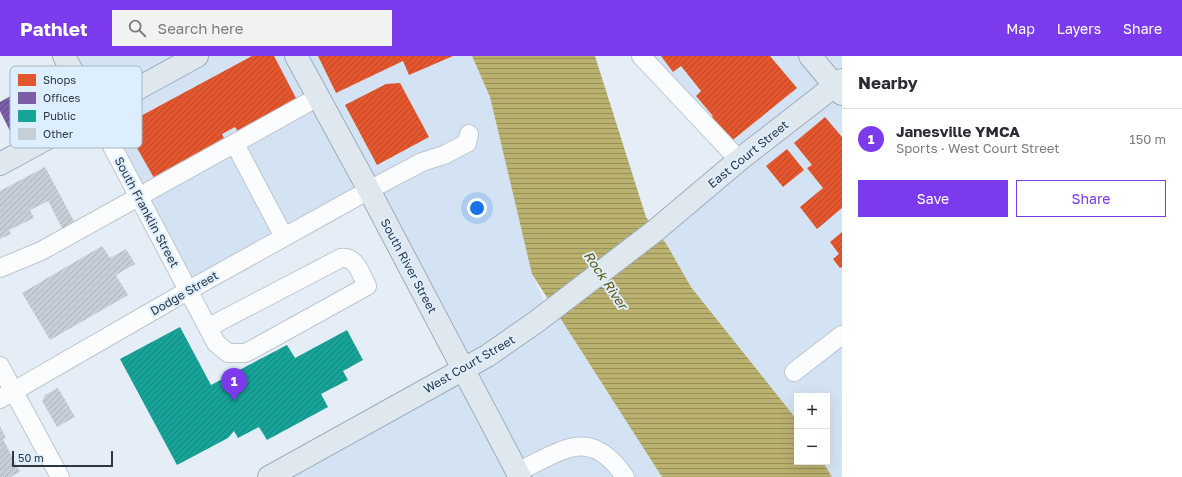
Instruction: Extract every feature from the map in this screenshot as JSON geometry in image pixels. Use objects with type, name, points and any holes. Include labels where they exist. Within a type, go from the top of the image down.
[{"type":"main road","points":[[64,56],[69,66]]},
{"type":"main road","name":"South River Street","points":[[296,56],[369,190],[518,475]]},
{"type":"main road","points":[[810,56],[840,87]]},
{"type":"main road","points":[[142,85],[191,57]]},
{"type":"main road","name":"East Court Street","points":[[656,230],[739,160],[840,87]]},
{"type":"main road","points":[[0,164],[29,148]]},
{"type":"main road","name":"West Court Street","points":[[281,474],[512,339],[656,230]]},
{"type":"street","points":[[641,56],[739,160]]},
{"type":"street","points":[[0,268],[41,251],[318,97]]},
{"type":"street","name":"Dodge Street","points":[[7,395],[189,290],[369,190],[422,162],[444,155],[467,143],[469,134]]},
{"type":"street","points":[[235,144],[284,237]]},
{"type":"street","name":"South Franklin Street","points":[[113,148],[189,290],[209,327],[221,349],[228,353],[245,353],[367,286],[352,260],[346,257],[341,258],[209,327]]},
{"type":"street","points":[[794,372],[842,335]]},
{"type":"street","points":[[0,366],[7,395],[60,477]]},
{"type":"street","points":[[518,475],[562,450],[584,446],[595,448],[607,455],[615,462],[625,477]]},
{"type":"shaded area","points":[[64,56],[472,56],[490,97],[532,274],[548,311],[557,313],[662,477],[269,477],[462,369],[369,190],[189,290],[113,148],[142,148],[142,66],[69,66]]},
{"type":"shaded area","points":[[641,56],[842,56],[842,477],[832,477],[825,465],[830,465],[830,393],[794,393],[794,416],[691,287],[667,245],[656,230],[739,160]]},
{"type":"water","name":"Rock River","points":[[472,56],[595,56],[646,217],[667,245],[691,287],[794,416],[794,465],[825,465],[832,477],[662,477],[532,274],[490,97]]},
{"type":"building: Shops","points":[[252,56],[274,56],[297,100],[238,132],[235,127],[222,134],[225,140],[154,178],[137,148],[142,148],[142,115]]},
{"type":"building: Shops","points":[[318,56],[453,56],[409,75],[403,61],[336,93]]},
{"type":"building: Shops","points":[[661,56],[770,56],[797,88],[729,143],[709,119],[713,116],[696,96],[701,91],[681,66],[673,72]]},
{"type":"building: Shops","points":[[400,83],[429,137],[377,165],[345,105],[386,84]]},
{"type":"building: Shops","points":[[825,117],[842,137],[842,208],[817,229],[800,207],[823,188],[807,168],[812,165],[794,143]]},
{"type":"building: Shops","points":[[787,149],[804,170],[783,187],[766,166]]},
{"type":"building: Shops","points":[[842,232],[842,267],[840,268],[833,259],[839,254],[830,242]]},
{"type":"building: Offices","points":[[10,96],[10,131],[0,111],[0,102]]},
{"type":"building: Public","points":[[180,327],[211,385],[287,345],[295,358],[347,330],[363,360],[343,371],[348,380],[321,394],[328,407],[267,440],[259,427],[238,438],[234,431],[228,438],[177,465],[120,359]]},
{"type":"building: Other","points":[[45,167],[75,223],[63,230],[48,201],[30,210],[34,218],[9,230],[11,234],[0,239],[0,191]]},
{"type":"building: Other","points":[[102,246],[110,258],[126,249],[135,264],[116,275],[128,295],[50,340],[22,293]]},
{"type":"building: Other","points":[[58,388],[75,417],[57,427],[42,401],[45,395]]},
{"type":"building: Other","points":[[0,426],[6,438],[3,439],[20,472],[10,477],[0,477]]},
{"type":"place","name":"Janesville YMCA","points":[[234,401]]}]
